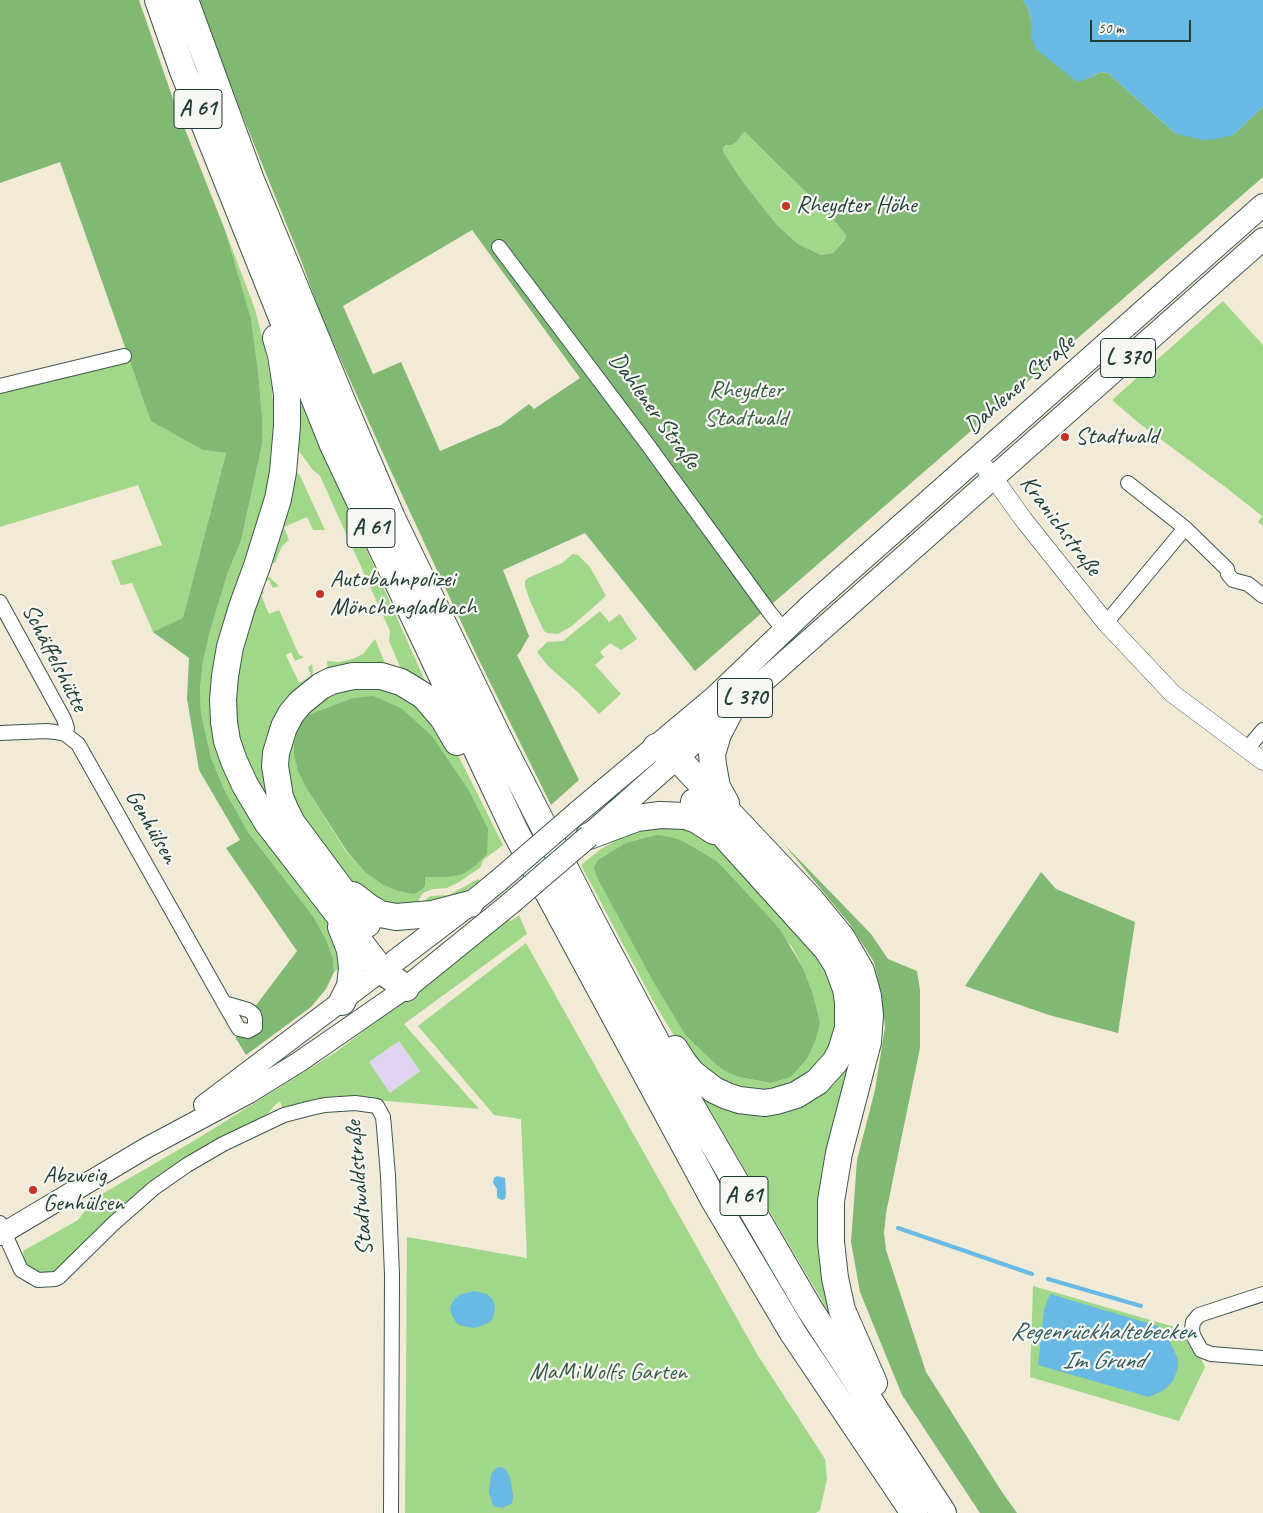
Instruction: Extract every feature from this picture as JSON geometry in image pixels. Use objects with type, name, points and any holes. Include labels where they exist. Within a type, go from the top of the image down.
[{"type":"highway","name":"A 61","points":[[158,0],[183,72],[333,445],[516,833],[714,1200],[793,1333],[914,1513]]},
{"type":"highway","name":"A 61","points":[[185,0],[251,180],[299,300],[392,518],[500,740],[592,923],[681,1088],[800,1292],[943,1513]]},
{"type":"highway","points":[[240,216],[280,355],[287,394],[287,426],[283,472],[278,500],[230,647],[223,700],[224,722],[227,741],[245,785],[267,822],[317,888],[340,924],[350,950],[351,978],[350,986],[342,1002]]},
{"type":"highway","points":[[406,988],[292,823],[280,797],[275,766],[276,753],[279,739],[291,714],[315,690],[341,678],[366,675],[381,676],[401,682],[424,696],[446,722],[482,786],[516,833]]},
{"type":"highway","points":[[730,711],[718,734],[712,754],[717,787],[734,833]]},
{"type":"highway","points":[[592,923],[642,991],[684,1063],[702,1082],[727,1096],[765,1103],[796,1095],[817,1082],[835,1062],[841,1051],[848,1028],[849,1015],[846,989],[837,965],[826,948],[734,833],[666,758]]},
{"type":"highway","points":[[588,836],[637,818],[670,814],[686,816],[734,833],[811,900],[842,938],[861,972],[868,996],[870,1015],[868,1042],[834,1178],[830,1221],[832,1259],[842,1310],[910,1461]]},
{"type":"highway","points":[[306,842],[356,898],[380,914],[396,917],[415,916],[432,914],[470,904]]},
{"type":"highway","points":[[317,888],[389,966]]},
{"type":"main road","name":"Dahlener Straße","points":[[784,630],[1263,205]]},
{"type":"main road","name":"L 370","points":[[389,966],[470,904],[578,812],[666,758],[730,711],[1263,238]]},
{"type":"main road","name":"L 370","points":[[406,988],[588,836],[666,758],[715,697],[784,630]]},
{"type":"main road","name":"Stadtwaldstraße","points":[[146,1148],[389,966]]},
{"type":"main road","name":"Stadtwaldstraße","points":[[2,1230],[146,1148],[249,1094],[300,1062],[406,988]]},
{"type":"street","name":"Dahlener Straße","points":[[499,247],[784,630]]},
{"type":"street","points":[[0,386],[124,356]]},
{"type":"street","name":"Kranichstraße","points":[[977,458],[1106,624],[1173,694],[1263,761]]},
{"type":"street","points":[[1128,483],[1185,528],[1227,569],[1228,574],[1233,580],[1248,584],[1263,596]]},
{"type":"street","points":[[1106,624],[1185,528]]},
{"type":"street","name":"Schäffelshütte","points":[[0,602],[64,719],[67,728],[65,734]]},
{"type":"street","points":[[1247,749],[1263,730]]},
{"type":"street","points":[[0,733],[46,731],[65,734]]},
{"type":"street","name":"Genhülsen","points":[[65,734],[78,744],[224,1003]]},
{"type":"street","name":"Stadtwaldstraße","points":[[2,1230],[21,1270],[38,1280],[55,1279],[154,1188],[187,1165],[223,1144],[284,1116],[311,1108],[332,1104],[355,1103],[377,1106],[383,1117],[385,1137],[392,1275],[391,1513]]},
{"type":"street","points":[[1263,1294],[1199,1315],[1193,1322],[1192,1329],[1201,1350],[1210,1354],[1263,1358]]},
{"type":"shaded area","points":[[399,1041],[420,1071],[390,1093],[369,1062]]},
{"type":"green space","points":[[0,0],[139,0],[173,99],[225,230],[251,319],[262,416],[262,445],[241,541],[228,572],[210,631],[203,662],[200,688],[201,713],[211,758],[224,789],[248,832],[313,916],[326,940],[333,959],[334,972],[326,989],[311,1007],[246,1055],[235,1037],[253,1032],[254,1008],[297,951],[226,848],[240,840],[199,770],[187,699],[189,658],[153,632],[183,618],[226,453],[203,450],[151,421],[60,162],[0,183]]},
{"type":"green space","name":"Rheydter Stadtwald","points":[[198,0],[1023,0],[1028,8],[1031,19],[1031,36],[1090,78],[1100,72],[1108,73],[1175,133],[1233,135],[1263,107],[1263,177],[695,671],[585,533],[503,570],[529,636],[517,655],[579,780],[551,805],[476,654],[322,318],[301,260],[228,80]],"holes":[[[745,132],[832,218],[846,235],[845,240],[833,253],[821,255],[798,244],[777,225],[743,182],[724,153],[723,148],[736,142]],[[472,230],[580,378],[534,409],[529,404],[501,425],[440,451],[401,362],[373,374],[343,306]]]},
{"type":"green space","points":[[745,132],[832,218],[846,235],[845,240],[833,253],[821,255],[798,244],[777,225],[743,182],[724,153],[723,148]]},
{"type":"green space","points":[[225,230],[255,309],[272,388],[274,420],[272,457],[265,501],[212,701],[327,916],[346,963],[334,972],[333,959],[313,916],[248,832],[224,789],[211,758],[201,713],[200,688],[203,662],[210,631],[228,572],[241,541],[262,445],[262,416],[251,320]]},
{"type":"green space","points":[[1223,301],[1263,345],[1263,526],[1258,522],[1262,516],[1140,424],[1112,400]]},
{"type":"green space","points":[[127,356],[203,450],[226,453],[183,619],[153,632],[132,583],[121,585],[111,561],[162,545],[138,485],[0,527],[0,388]]},
{"type":"green space","points":[[286,370],[431,694],[401,669],[389,641],[390,631],[320,476],[312,469],[292,441]]},
{"type":"green space","points":[[289,463],[300,476],[325,530],[313,530],[307,517],[284,527],[289,540],[282,546],[275,563],[265,562]]},
{"type":"green space","points":[[573,554],[578,555],[590,567],[606,596],[572,626],[558,634],[547,633],[544,631],[530,601],[525,581],[562,563]]},
{"type":"green space","points":[[262,577],[269,577],[279,586],[273,588],[269,580],[260,583]]},
{"type":"green space","points":[[260,584],[264,593],[261,595],[269,614],[279,610],[299,655],[304,657],[295,661],[291,652],[286,655],[299,683],[311,676],[308,667],[312,664],[313,672],[311,684],[275,796],[259,799],[226,709]]},
{"type":"green space","points":[[600,611],[609,622],[620,614],[637,639],[621,650],[610,643],[600,652],[604,657],[595,665],[621,694],[599,714],[580,694],[548,666],[537,652],[547,642],[563,641]]},
{"type":"green space","points":[[375,639],[389,673],[329,677],[327,661],[339,662],[353,659],[363,654]]},
{"type":"green space","points":[[342,688],[389,688],[417,703],[448,735],[503,845],[483,860],[481,867],[459,882],[447,888],[433,889],[423,893],[408,914],[357,894],[296,806],[284,768],[293,728],[327,695]],"holes":[[[373,697],[401,708],[448,877],[425,877],[415,893],[398,891],[383,885],[365,872],[347,853],[308,791],[294,744],[300,723],[324,709],[352,698]]]},
{"type":"green space","points":[[373,696],[401,708],[432,736],[468,789],[488,829],[487,854],[475,866],[463,874],[448,877],[425,877],[425,886],[414,894],[398,891],[383,885],[365,872],[348,853],[308,791],[298,771],[294,754],[297,732],[300,723],[306,716],[352,698]]},
{"type":"green space","points":[[685,824],[726,852],[820,959],[836,987],[839,1015],[832,1049],[796,1085],[761,1093],[715,1080],[686,1053],[652,999],[581,865],[601,849],[628,834],[649,826]],"holes":[[[683,841],[717,861],[792,947],[813,994],[820,1022],[807,1059],[791,1077],[771,1083],[739,1077],[713,1062],[685,1035],[654,983]]]},
{"type":"green space","points":[[657,835],[683,841],[717,861],[779,928],[803,968],[813,994],[820,1022],[816,1039],[807,1059],[791,1077],[771,1083],[739,1077],[725,1071],[685,1035],[654,983],[597,877],[594,867],[598,860],[626,843]]},
{"type":"green space","points":[[783,843],[871,934],[888,959],[917,971],[920,990],[920,1048],[886,1213],[884,1233],[886,1250],[926,1372],[1017,1513],[980,1513],[902,1395],[860,1292],[851,1242],[857,1160],[875,1090],[885,1027],[881,995],[874,962],[849,923]]},
{"type":"green space","points":[[1041,872],[1056,889],[1135,922],[1118,1033],[1049,1015],[965,986]]},
{"type":"green space","points":[[478,879],[480,881],[463,893],[422,907],[427,898],[431,896],[449,895]]},
{"type":"green space","points":[[519,915],[527,934],[404,1024],[479,1109],[376,1100],[283,1111],[280,1101],[261,1121],[216,1143],[60,1271],[42,1275],[29,1269],[24,1260],[23,1251],[78,1220],[95,1198],[197,1139],[336,1052],[393,1009],[506,918],[511,921]],"holes":[[[399,1041],[420,1071],[390,1093],[369,1062]]]},
{"type":"green space","name":"MaMiWolfs Garten","points":[[526,943],[757,1354],[825,1459],[827,1479],[820,1510],[816,1513],[405,1513],[407,1237],[527,1258],[521,1119],[494,1115],[418,1026]]},
{"type":"green space","points":[[865,1009],[838,1135],[838,1328],[699,1091],[787,1104]]},
{"type":"green space","name":"Regenrückhaltebecken Im Grund","points":[[1033,1286],[1185,1330],[1205,1367],[1179,1421],[1030,1377]]},
{"type":"water","points":[[1023,0],[1263,0],[1263,107],[1233,135],[1201,140],[1175,133],[1108,73],[1100,72],[1090,78],[1077,82],[1036,49],[1031,36],[1031,19],[1028,8]]},
{"type":"water","points":[[497,1176],[505,1178],[506,1193],[505,1199],[502,1200],[497,1197],[497,1189],[493,1183],[494,1178]]},
{"type":"water","points":[[474,1291],[487,1294],[493,1300],[495,1309],[493,1318],[490,1322],[479,1327],[473,1328],[459,1325],[451,1313],[450,1308],[453,1301],[459,1295]]},
{"type":"water","name":"Regenrückhaltebecken Im Grund","points":[[1050,1294],[1158,1326],[1168,1338],[1178,1359],[1178,1368],[1173,1381],[1164,1390],[1149,1397],[1038,1365],[1044,1310]]},
{"type":"water","points":[[501,1467],[509,1475],[513,1493],[511,1504],[502,1508],[493,1506],[489,1492],[491,1474],[496,1468]]},
{"type":"waterway","points":[[898,1228],[1032,1274]]},
{"type":"waterway","points":[[1048,1279],[1141,1306]]},
{"type":"place","name":"Rheydter Höhe","points":[[786,206]]},
{"type":"place","name":"Stadtwald","points":[[1065,437]]},
{"type":"place","name":"Autobahnpolizei Mönchengladbach","points":[[320,594]]},
{"type":"place","name":"Abzweig Genhülsen","points":[[33,1190]]}]
